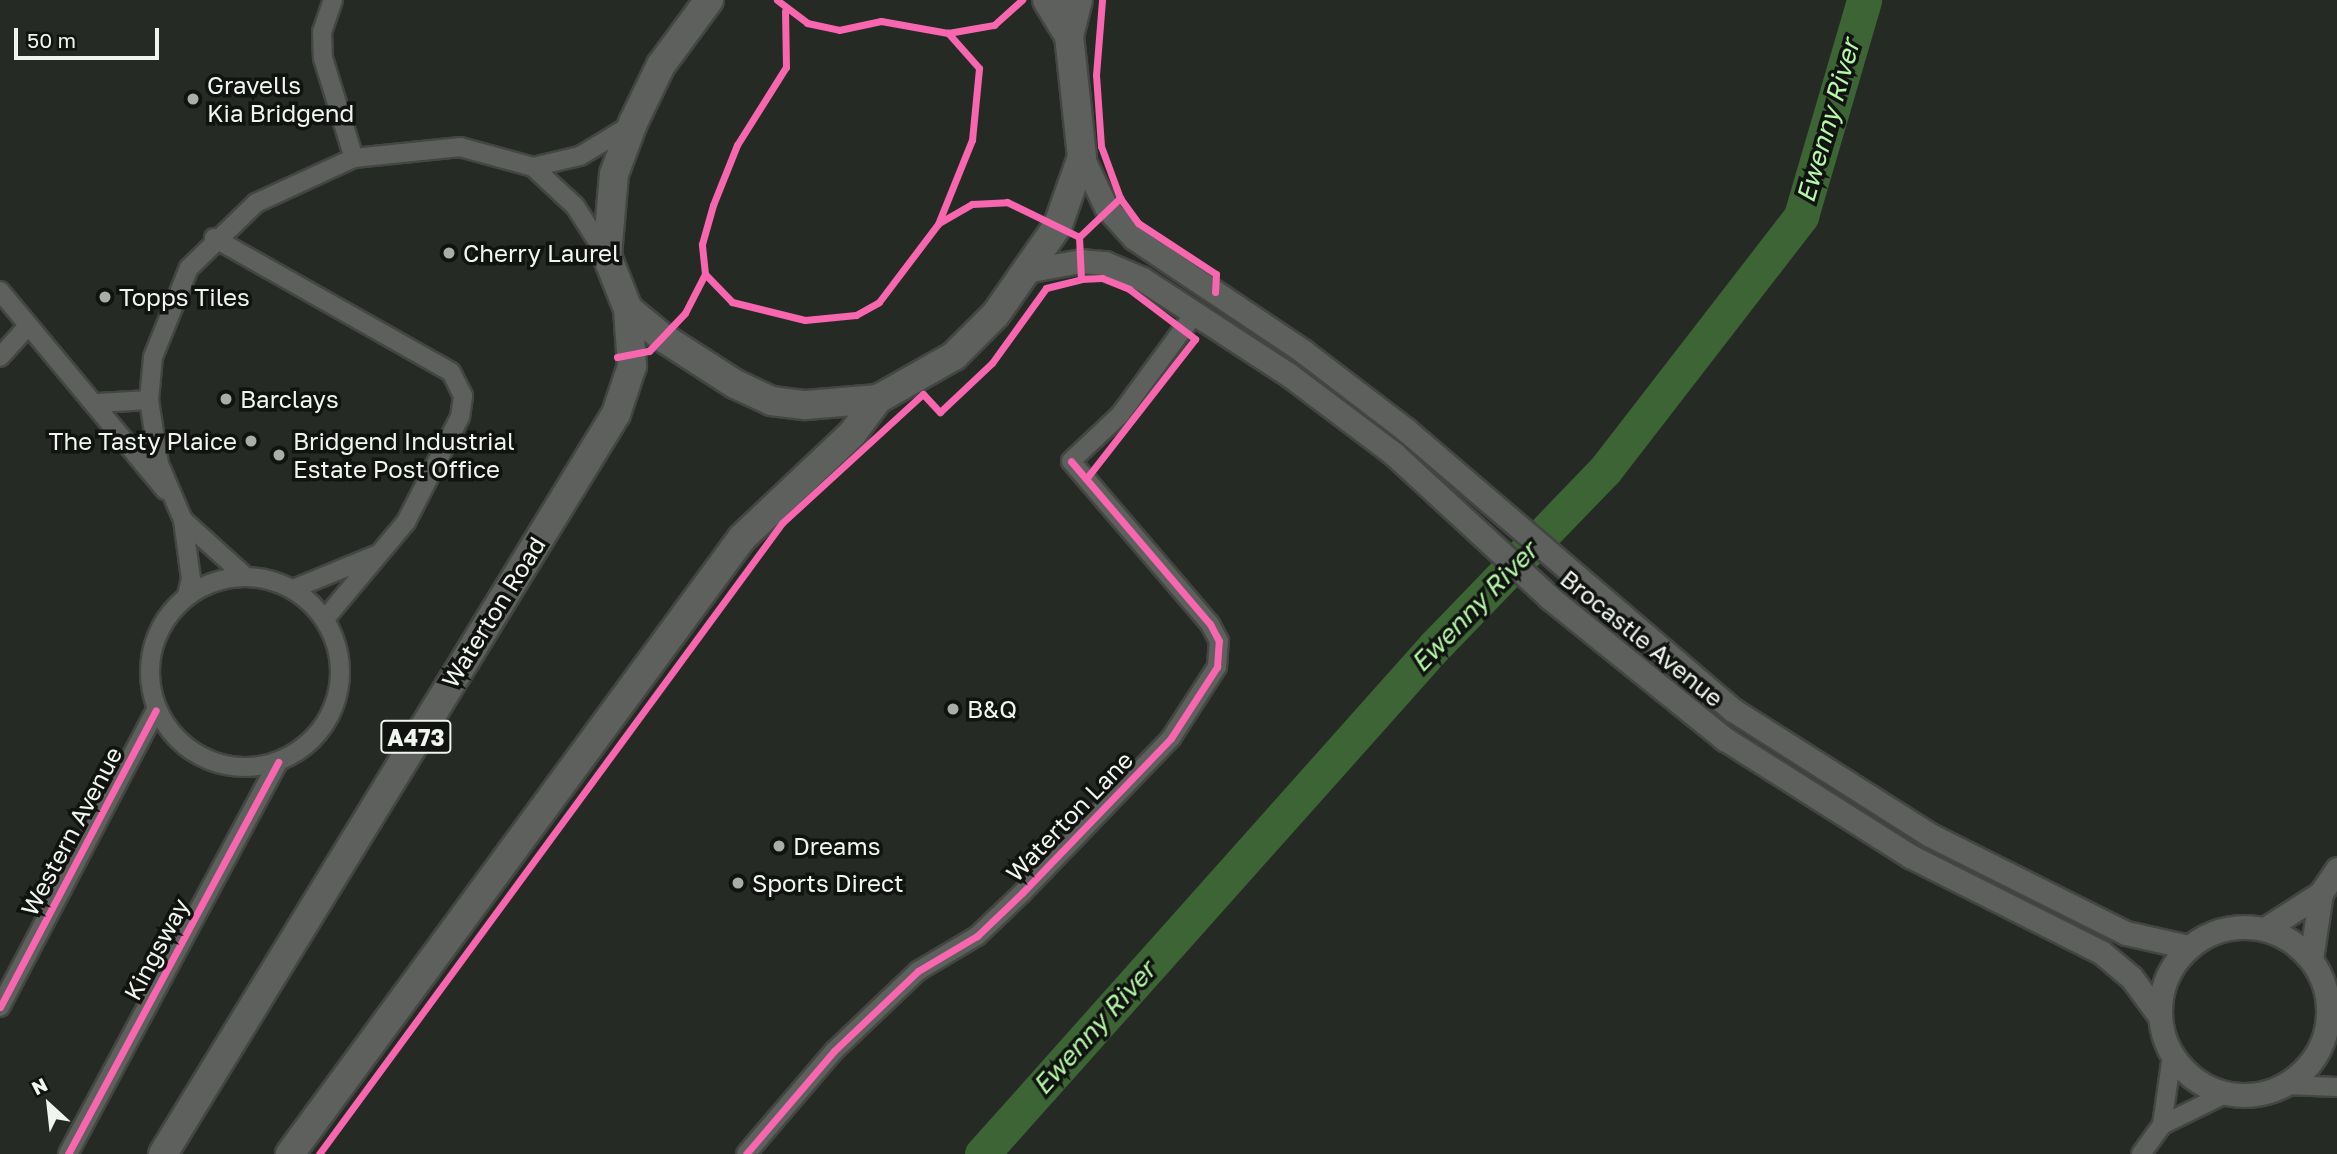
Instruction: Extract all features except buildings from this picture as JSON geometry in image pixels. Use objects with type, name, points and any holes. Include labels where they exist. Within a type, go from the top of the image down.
[{"type":"main road","points":[[709,0],[662,65],[633,123],[614,174],[607,256],[628,309],[694,361],[771,401],[878,399]]},
{"type":"main road","points":[[1047,0],[1069,36]]},
{"type":"main road","points":[[290,1154],[742,538],[852,434],[878,399],[954,356],[1031,270],[1064,214],[1082,157],[1069,36],[1078,0]]},
{"type":"main road","name":"Waterton Road","points":[[163,1154],[615,414],[632,366],[628,309]]},
{"type":"street","points":[[332,0],[322,32],[323,58],[354,158]]},
{"type":"street","points":[[533,167],[602,146],[633,123]]},
{"type":"street","points":[[170,494],[149,400],[153,357],[169,304],[214,238],[256,203],[354,158],[460,147],[533,167],[575,206],[607,256]]},
{"type":"street","name":"Brocastle Avenue","points":[[1082,157],[1106,207],[1134,238],[1304,352],[1503,515],[1682,670],[1810,764],[2052,898],[2126,933],[2188,947]]},
{"type":"street","points":[[214,238],[321,303],[451,372],[463,396],[454,428],[406,522],[325,619]]},
{"type":"street","name":"Brocastle Avenue","points":[[1031,270],[1081,261],[1105,263],[1195,313],[1394,454],[1550,597],[1725,739],[1832,811],[2101,952],[2132,977],[2159,1015]]},
{"type":"street","points":[[0,291],[97,403],[170,494],[183,520],[191,579],[187,595],[155,638],[149,664],[156,710],[179,740],[205,759],[246,768],[278,762],[321,730],[335,705],[341,675],[325,619],[293,589],[245,576],[183,520]]},
{"type":"street","name":"Waterton Lane","points":[[746,1154],[834,1051],[908,980],[977,936],[1022,893],[1171,738],[1217,667],[1219,641],[1210,624],[1071,461],[1120,415],[1195,313]]},
{"type":"street","points":[[0,357],[29,326]]},
{"type":"street","points":[[97,403],[149,400]]},
{"type":"street","points":[[293,589],[383,552]]},
{"type":"street","points":[[187,595],[245,576]]},
{"type":"street","name":"Western Avenue","points":[[0,1007],[156,710]]},
{"type":"street","name":"Kingsway","points":[[68,1154],[278,762]]},
{"type":"street","points":[[2265,929],[2321,893],[2337,869]]},
{"type":"street","points":[[2286,1085],[2317,1054],[2333,1018],[2311,959],[2321,893]]},
{"type":"street","points":[[2141,1154],[2162,1125],[2172,1056],[2159,1015],[2166,978],[2188,947],[2224,928],[2265,929],[2311,959]]},
{"type":"street","points":[[2172,1056],[2204,1086],[2225,1094],[2256,1094],[2286,1085],[2337,1087]]},
{"type":"street","points":[[2162,1125],[2225,1094]]},
{"type":"waterway","name":"Ewenny River","points":[[982,1154],[1435,646],[1605,470],[1801,216],[1864,0]]},
{"type":"cycle path","points":[[777,0],[807,23],[839,30],[881,21],[948,33],[994,25],[1022,0]]},
{"type":"cycle path","points":[[319,1154],[782,523],[923,394],[940,412],[992,363],[1046,288],[1081,279],[1079,237],[1120,198],[1101,146],[1096,75],[1102,0]]},
{"type":"cycle path","points":[[617,357],[649,351],[685,313],[705,274],[702,244],[713,205],[737,145],[786,67],[785,11]]},
{"type":"cycle path","points":[[705,274],[732,302],[805,320],[856,315],[879,302],[938,224],[972,140],[979,68],[948,33]]},
{"type":"cycle path","points":[[1120,198],[1138,223],[1216,274],[1215,292]]},
{"type":"cycle path","points":[[939,223],[972,204],[1007,202],[1079,237]]},
{"type":"cycle path","points":[[1081,279],[1102,278],[1129,289],[1195,339],[1086,479]]},
{"type":"cycle path","points":[[746,1154],[834,1051],[918,971],[977,936],[1022,893],[1171,738],[1217,667],[1219,641],[1210,624],[1071,461]]},
{"type":"cycle path","points":[[0,1007],[156,710]]},
{"type":"cycle path","points":[[68,1154],[278,762]]},
{"type":"place","name":"Gravells Kia Bridgend","points":[[193,99]]},
{"type":"place","name":"Cherry Laurel","points":[[449,253]]},
{"type":"place","name":"Topps Tiles","points":[[105,297]]},
{"type":"place","name":"Barclays","points":[[226,399]]},
{"type":"place","name":"The Tasty Plaice","points":[[251,441]]},
{"type":"place","name":"Bridgend Industrial Estate Post Office","points":[[279,455]]},
{"type":"place","name":"B&Q","points":[[953,709]]},
{"type":"place","name":"Dreams","points":[[779,846]]},
{"type":"place","name":"Sports Direct","points":[[738,883]]}]
